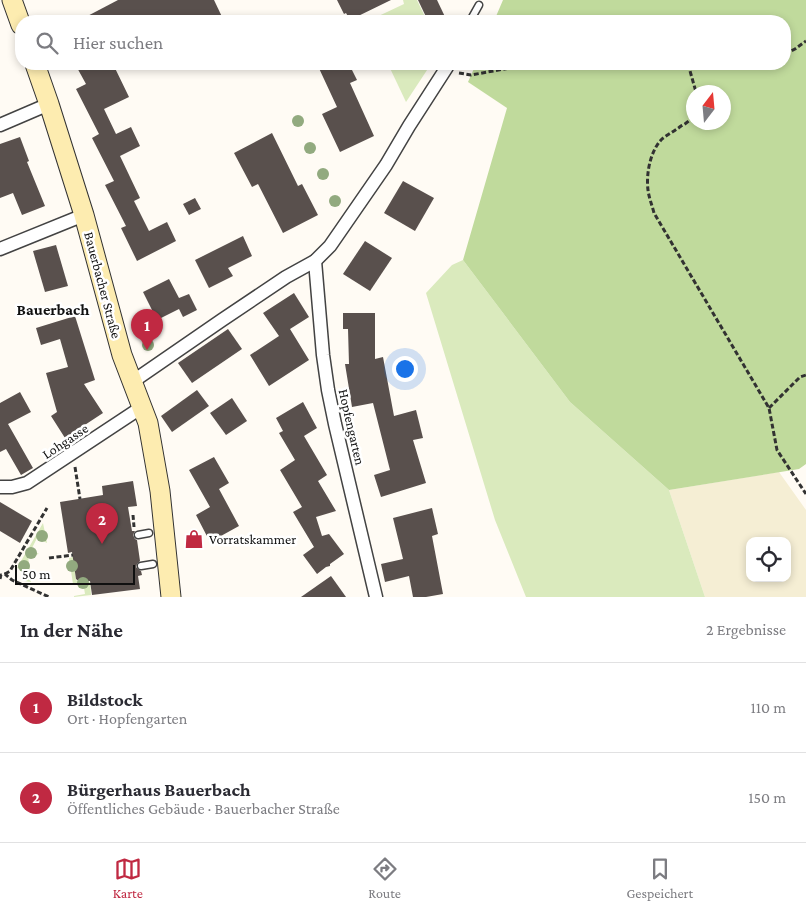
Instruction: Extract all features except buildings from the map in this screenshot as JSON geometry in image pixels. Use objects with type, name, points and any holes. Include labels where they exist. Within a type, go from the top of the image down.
[{"type":"street","points":[[12,0],[17,15]]},
{"type":"street","name":"Bauerbacher Straße","points":[[37,70],[84,215],[120,347],[148,423],[154,451],[155,533],[171,597]]},
{"type":"street","points":[[132,382],[286,277],[315,260],[330,246],[386,165],[444,70]]},
{"type":"street","points":[[0,125],[49,104]]},
{"type":"street","points":[[0,249],[84,215]]},
{"type":"street","name":"Hopfengarten","points":[[315,260],[328,390],[376,597]]},
{"type":"street","name":"Lohgasse","points":[[0,487],[28,484],[142,407]]},
{"type":"lane","points":[[473,15],[479,5]]},
{"type":"lane","points":[[136,533],[155,533]]},
{"type":"lane","points":[[141,566],[163,560]]},
{"type":"path","points":[[791,51],[806,41]]},
{"type":"path","points":[[455,70],[462,74],[471,75],[499,70]]},
{"type":"path","points":[[690,70],[694,85]]},
{"type":"path","points":[[686,123],[658,143],[651,160],[648,189],[654,212],[769,408],[777,450],[806,494]]},
{"type":"path","points":[[769,408],[800,377],[806,375]]},
{"type":"path","points":[[72,454],[80,499]]},
{"type":"path","points":[[0,579],[1,575],[10,571],[47,508]]},
{"type":"path","points":[[133,515],[136,533]]},
{"type":"path","points":[[48,558],[73,555]]},
{"type":"path","points":[[5,574],[18,583],[49,597]]},
{"type":"shaded area","points":[[779,472],[806,510],[806,597],[705,597],[669,490]]},
{"type":"green space","points":[[403,0],[417,0],[424,15],[381,15],[404,4]]},
{"type":"green space","points":[[503,0],[806,0],[806,464],[799,469],[669,490],[570,402],[463,260],[507,108],[468,82],[473,70],[791,70],[791,15],[497,15]]},
{"type":"green space","points":[[391,70],[427,70],[406,102]]},
{"type":"green space","points":[[463,260],[570,402],[669,490],[705,597],[526,597],[495,520],[426,293],[452,265]]},
{"type":"green space","points":[[43,523],[47,543],[37,538],[31,550],[39,554],[28,556],[31,582],[24,581],[27,571],[17,568]]},
{"type":"green space","points":[[73,557],[76,580],[81,583],[90,582],[91,595],[74,597],[85,594],[84,588],[79,588],[78,584],[73,584],[69,558]]},
{"type":"place","name":"Bildstock","points":[[147,350]]},
{"type":"place","name":"Vorratskammer","points":[[194,539]]},
{"type":"place","name":"Bürgerhaus Bauerbach","points":[[102,544]]},
{"type":"district","name":"Bauerbach","points":[[53,309]]}]
